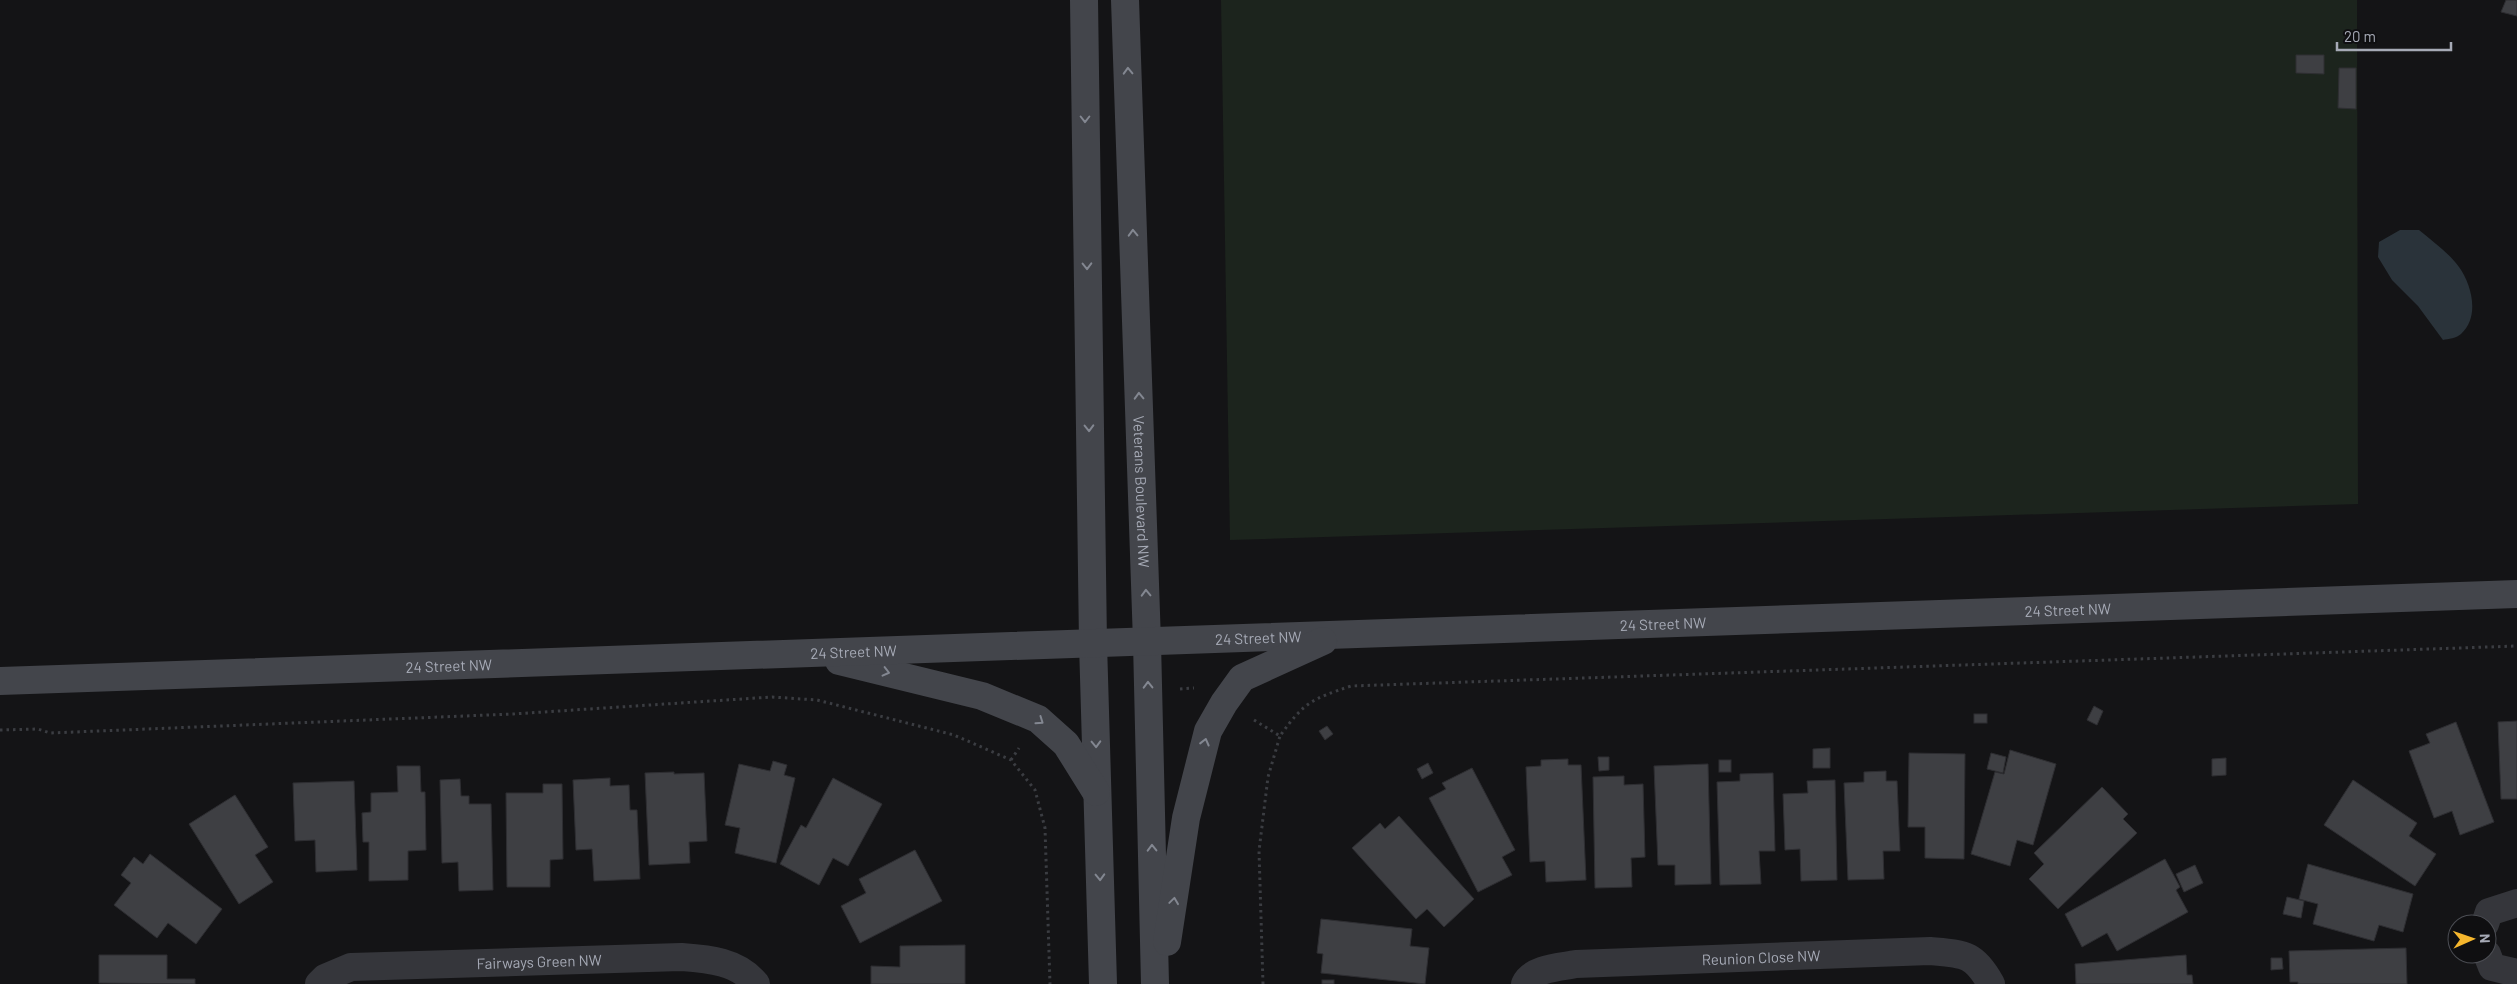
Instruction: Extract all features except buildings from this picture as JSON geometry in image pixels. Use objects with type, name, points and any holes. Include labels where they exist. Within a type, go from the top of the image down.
[{"type":"main road","points":[[1084,0],[1092,643],[1103,984]]},
{"type":"main road","name":"Veterans Boulevard NW","points":[[1125,0],[1148,642],[1155,984]]},
{"type":"main road","name":"24 Street NW","points":[[0,681],[2517,594]]},
{"type":"main road","points":[[1161,984],[1186,818],[1208,731],[1224,703],[1242,678],[1334,636]]},
{"type":"main road","points":[[805,652],[982,696],[1038,719],[1066,744],[1097,793]]},
{"type":"street","points":[[2488,914],[2489,912],[2517,903]]},
{"type":"street","name":"Reunion Close NW","points":[[1525,984],[1527,980],[1548,969],[1576,964],[1930,951],[1960,953],[1980,965],[1991,984]]},
{"type":"street","name":"Fairways Green NW","points":[[319,984],[325,978],[351,967],[681,957],[713,959],[747,973],[756,984]]},
{"type":"street","points":[[2481,964],[2482,984]]},
{"type":"street","points":[[2491,964],[2492,967],[2517,973]]},
{"type":"path","points":[[1263,984],[1259,851],[1268,777],[1280,736],[1295,715],[1315,698],[1351,686],[2517,646]]},
{"type":"path","points":[[0,730],[38,729],[50,732],[513,714],[772,697],[817,700],[954,735],[1011,760],[1034,790],[1045,828],[1050,984]]},
{"type":"path","points":[[1251,719],[1280,736]]},
{"type":"shaded area","points":[[1221,0],[2357,0],[2358,504],[1230,540]]},
{"type":"shaded area","points":[[2400,230],[2419,230],[2450,256],[2464,274],[2472,301],[2472,310],[2471,319],[2467,327],[2459,335],[2443,340],[2418,306],[2392,280],[2378,257],[2379,242]]}]
